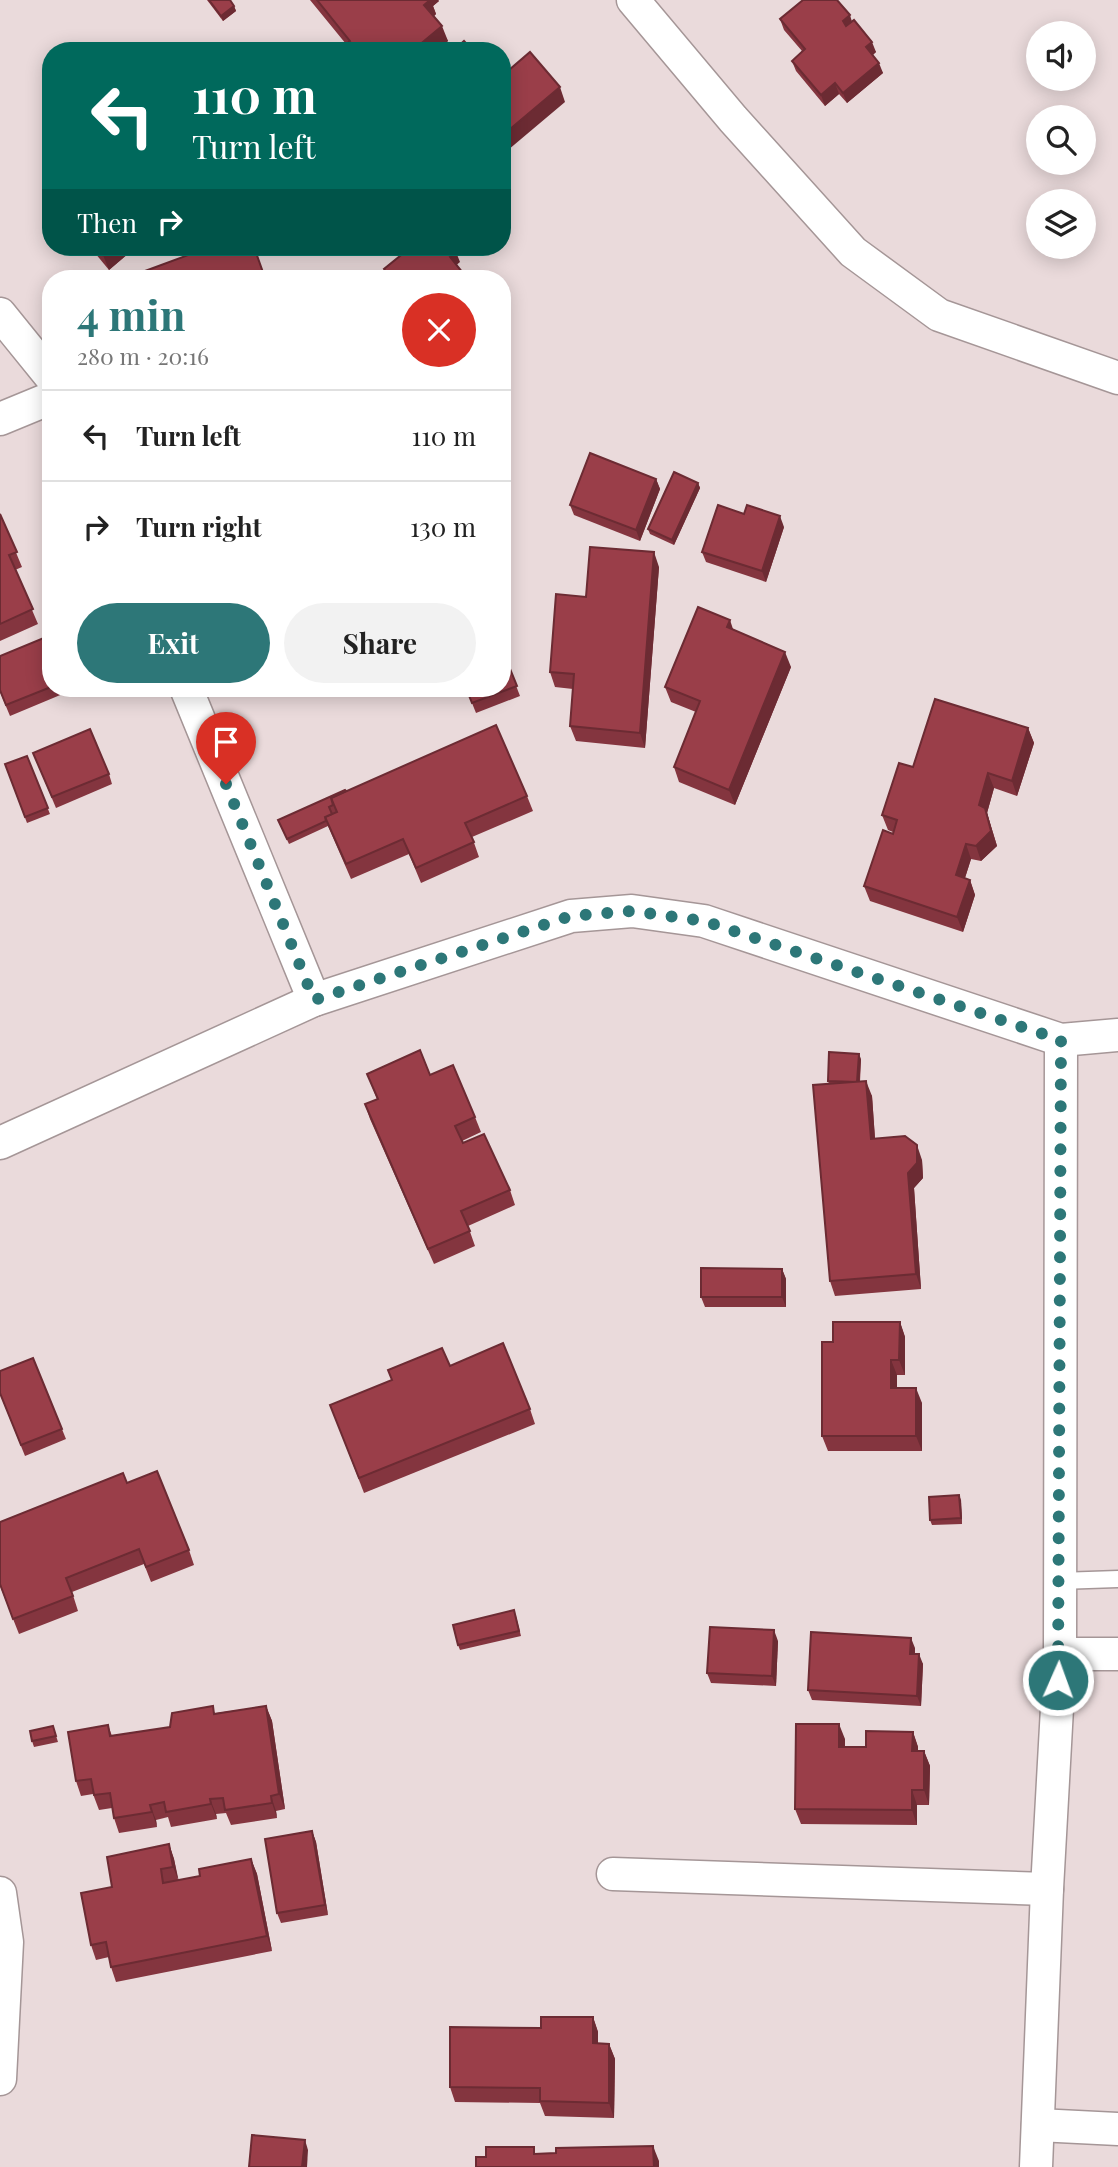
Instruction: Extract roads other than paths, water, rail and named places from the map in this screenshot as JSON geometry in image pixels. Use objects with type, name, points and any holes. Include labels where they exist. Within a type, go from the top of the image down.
[{"type":"street","points":[[633,0],[733,118],[853,251],[939,315],[1118,378]]},
{"type":"street","points":[[0,314],[42,366]]},
{"type":"street","points":[[0,419],[42,402]]},
{"type":"street","points":[[190,697],[314,1000]]},
{"type":"street","points":[[0,1143],[314,1000],[571,916],[632,911],[704,921],[1061,1040],[1118,1035]]},
{"type":"street","points":[[1036,2167],[1060,1654],[1061,1040]]},
{"type":"street","points":[[1060,1654],[1118,1654]]},
{"type":"street","points":[[613,1874],[1047,1889]]},
{"type":"street","points":[[0,1893],[7,1942],[0,2079]]},
{"type":"street","points":[[1038,2125],[1118,2129]]},
{"type":"lane","points":[[1059,1581],[1118,1579]]}]
